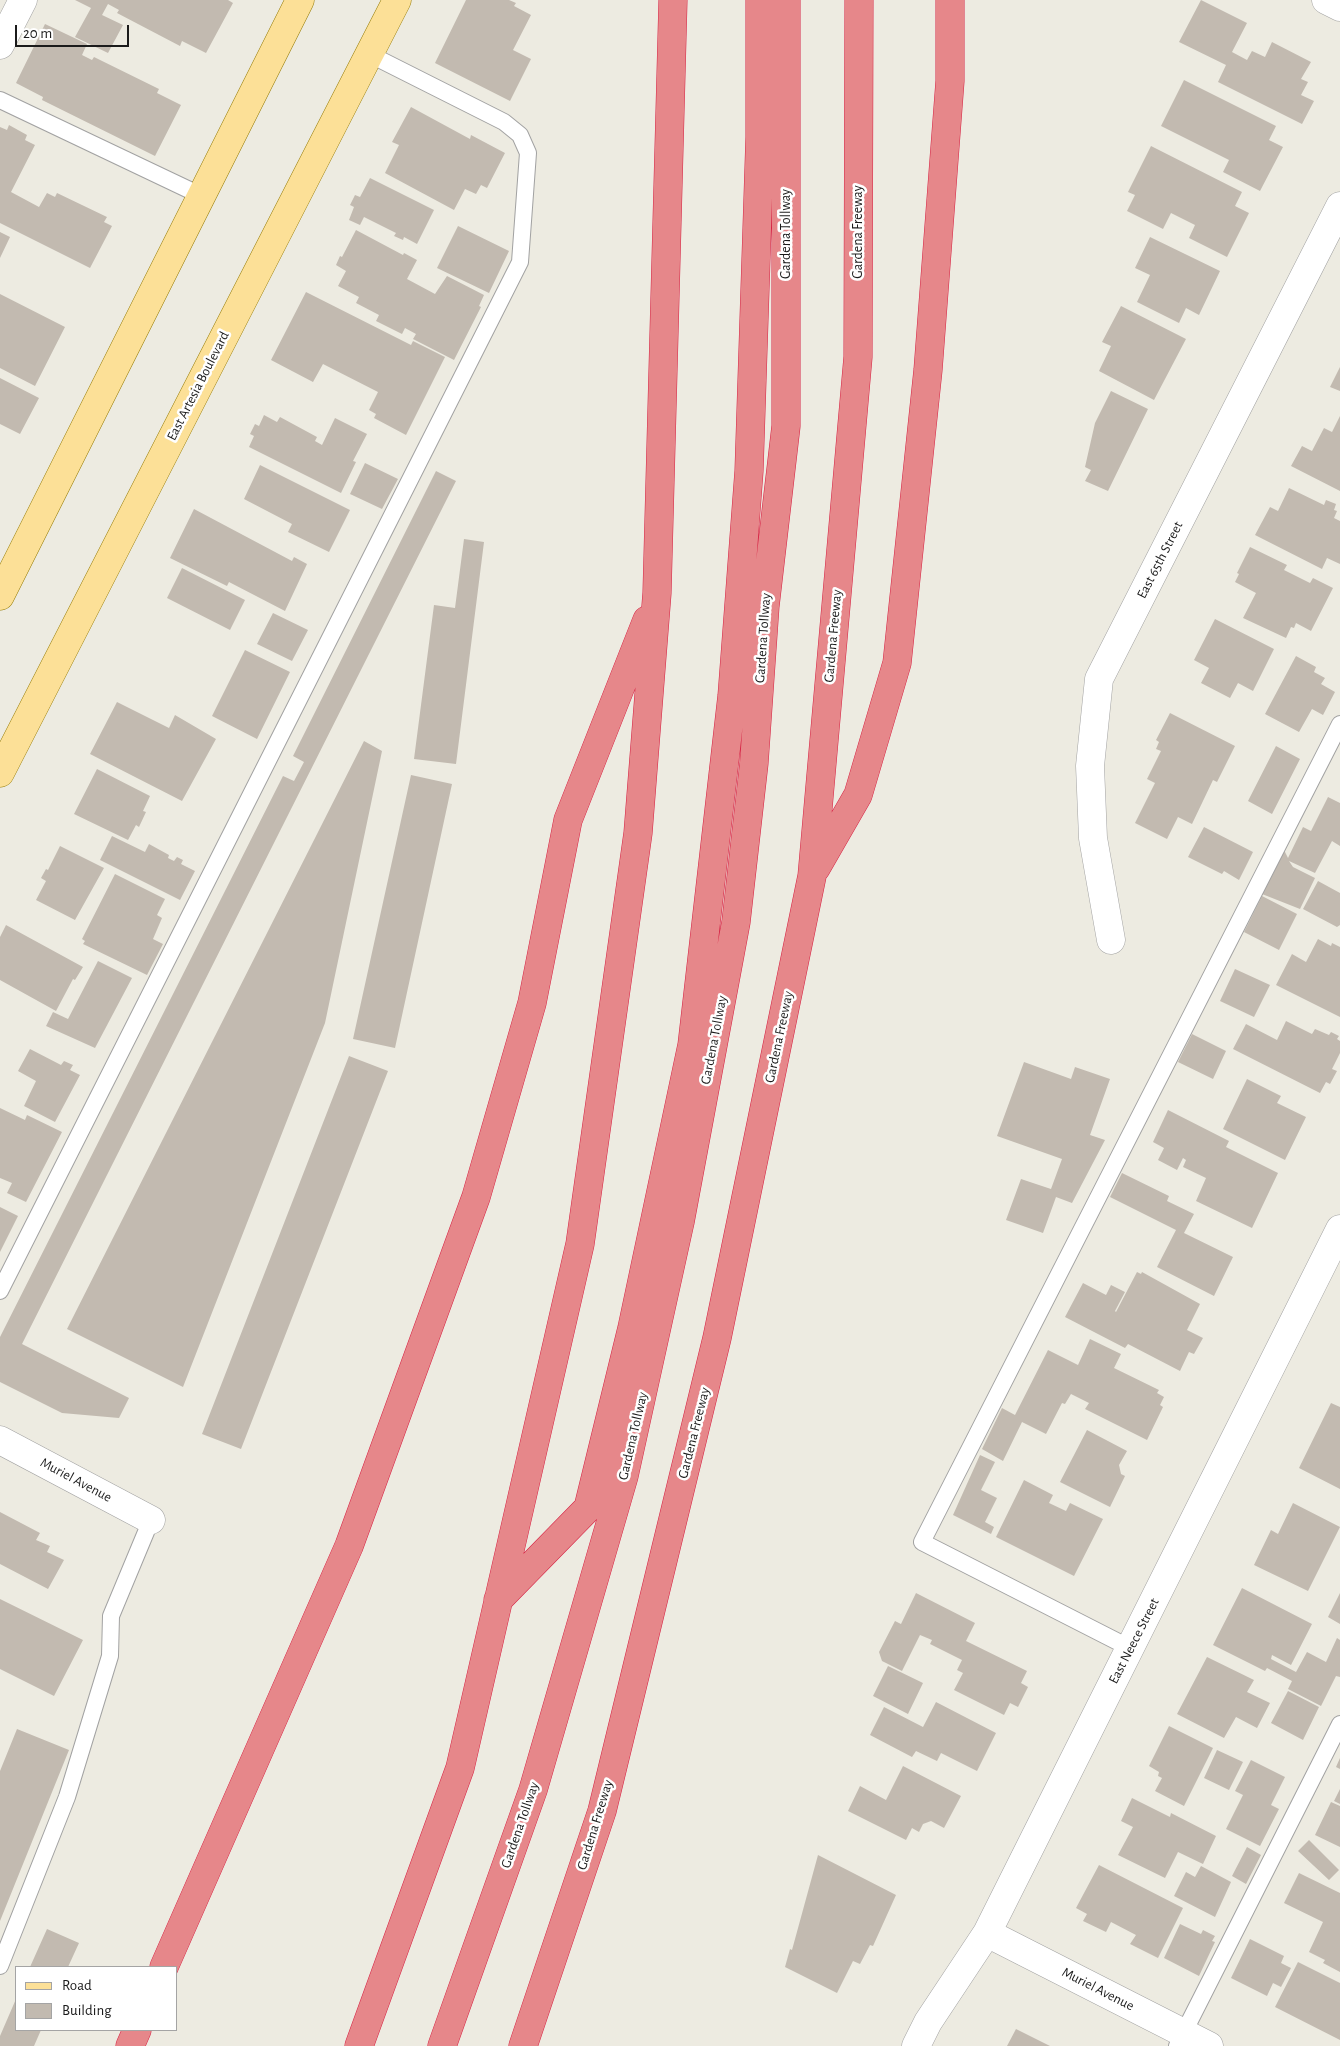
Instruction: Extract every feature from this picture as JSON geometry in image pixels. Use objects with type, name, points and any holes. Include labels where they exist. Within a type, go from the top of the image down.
[{"type":"highway","points":[[359,2046],[460,1768],[580,1244],[638,834],[657,593],[673,0]]},
{"type":"highway","name":"Gardena Tollway","points":[[498,1600],[588,1508],[632,1328],[692,1045],[732,696],[749,471],[760,137],[760,0]]},
{"type":"highway","name":"Gardena Tollway","points":[[442,2046],[533,1790],[624,1476],[680,1222],[736,922],[754,763],[765,606],[786,426],[786,0]]},
{"type":"highway","name":"Gardena Freeway","points":[[523,2046],[602,1811],[717,1338],[812,876],[858,357],[859,0]]},
{"type":"highway","points":[[812,876],[858,795],[897,664],[928,370],[950,81],[950,0]]},
{"type":"highway","points":[[164,1966],[349,1546],[476,1196],[532,1002],[568,820],[657,593]]},
{"type":"highway","points":[[130,2046],[137,2031]]},
{"type":"main road","points":[[0,596],[300,0]]},
{"type":"main road","name":"East Artesia Boulevard","points":[[0,773],[397,0]]},
{"type":"street","points":[[0,45],[23,0]]},
{"type":"street","points":[[1326,0],[1340,7]]},
{"type":"street","name":"East 65th Street","points":[[1111,940],[1093,838],[1092,820],[1090,766],[1099,679],[1340,206]]},
{"type":"street","name":"East Neece Street","points":[[916,2046],[928,2022],[987,1933],[1340,1229]]},
{"type":"street","name":"Muriel Avenue","points":[[0,1440],[152,1520]]},
{"type":"street","name":"Muriel Avenue","points":[[987,1933],[1180,2040],[1209,2046]]},
{"type":"lane","points":[[0,1291],[520,262],[528,153],[520,135],[504,122],[369,54]]},
{"type":"lane","points":[[0,100],[202,196]]},
{"type":"lane","points":[[1130,1648],[922,1542],[1340,724]]},
{"type":"lane","points":[[0,1966],[67,1796],[110,1656],[110,1616],[152,1520]]},
{"type":"lane","points":[[1180,2040],[1340,1724]]},
{"type":"building","points":[[75,0],[228,0],[233,3],[206,53],[182,41],[180,46],[117,13],[119,10],[108,4],[102,15],[123,25],[108,53],[75,37],[91,8]]},
{"type":"building","points":[[466,0],[509,0],[516,3],[514,6],[531,15],[513,50],[531,59],[510,101],[435,63]]},
{"type":"building","points":[[1201,0],[1247,23],[1232,52],[1247,60],[1252,51],[1265,57],[1272,42],[1311,62],[1301,79],[1308,82],[1301,95],[1314,101],[1302,124],[1218,82],[1226,65],[1179,42]]},
{"type":"building","points":[[45,24],[87,44],[82,55],[92,60],[94,57],[159,89],[157,93],[181,105],[155,156],[42,100],[43,97],[16,83]]},
{"type":"building","points":[[1184,80],[1276,126],[1269,140],[1283,147],[1260,191],[1223,172],[1229,160],[1161,126]]},
{"type":"building","points":[[411,107],[470,139],[471,135],[505,153],[487,188],[481,185],[476,194],[465,189],[454,210],[385,173],[399,145],[392,142]]},
{"type":"building","points":[[9,125],[27,135],[25,140],[35,145],[11,192],[39,207],[47,193],[55,197],[57,193],[107,217],[104,222],[112,226],[90,268],[0,223],[0,127],[7,130]]},
{"type":"building","points":[[1151,146],[1242,192],[1235,206],[1249,213],[1227,257],[1189,238],[1195,225],[1171,213],[1163,229],[1127,211],[1135,195],[1128,192]]},
{"type":"building","points":[[370,178],[434,210],[417,244],[404,237],[403,240],[394,236],[396,233],[364,217],[360,225],[349,220],[354,207],[350,205],[355,195],[360,197]]},
{"type":"building","points":[[458,226],[509,251],[489,293],[437,268]]},
{"type":"building","points":[[356,230],[403,255],[404,253],[417,260],[407,279],[435,294],[447,276],[484,295],[479,306],[481,307],[454,360],[413,339],[416,334],[405,328],[402,334],[376,321],[379,315],[356,303],[359,297],[338,286],[346,271],[336,265]]},
{"type":"building","points":[[0,232],[10,237],[0,258]]},
{"type":"building","points":[[1150,237],[1220,271],[1199,315],[1186,308],[1179,323],[1137,302],[1150,275],[1135,268]]},
{"type":"building","points":[[306,292],[411,345],[413,341],[445,357],[406,435],[374,418],[376,414],[369,410],[378,392],[323,364],[313,382],[271,360]]},
{"type":"building","points":[[0,294],[65,327],[35,386],[0,368]]},
{"type":"building","points":[[1121,306],[1186,339],[1154,400],[1099,371],[1111,346],[1102,342]]},
{"type":"building","points":[[1340,367],[1340,391],[1330,387]]},
{"type":"building","points":[[0,378],[39,398],[20,434],[0,424]]},
{"type":"building","points":[[1111,391],[1148,409],[1108,491],[1085,481],[1091,470],[1085,467],[1095,423]]},
{"type":"building","points":[[264,415],[277,422],[280,417],[317,437],[315,441],[322,445],[335,418],[367,434],[353,461],[356,462],[341,493],[249,447],[254,436],[250,434],[255,424],[259,426]]},
{"type":"building","points":[[1340,416],[1340,491],[1291,466],[1302,446],[1312,451],[1324,428],[1332,432]]},
{"type":"building","points":[[365,463],[398,479],[382,509],[350,494]]},
{"type":"building","points":[[260,465],[350,510],[329,552],[288,532],[292,524],[244,499]]},
{"type":"building","points":[[436,471],[456,481],[22,1344],[129,1398],[119,1418],[62,1413],[0,1382],[0,1337],[283,776],[294,781],[304,762],[293,756]]},
{"type":"building","points":[[1289,488],[1324,505],[1326,500],[1336,504],[1334,510],[1337,511],[1334,518],[1340,521],[1340,564],[1327,558],[1322,569],[1255,535],[1270,507],[1278,511]]},
{"type":"building","points":[[194,509],[292,561],[294,557],[307,564],[285,611],[229,582],[227,586],[170,558]]},
{"type":"building","points":[[464,539],[484,542],[456,764],[414,759],[434,605],[455,608]]},
{"type":"building","points":[[1250,547],[1287,565],[1284,570],[1310,583],[1313,578],[1333,588],[1311,631],[1296,623],[1294,628],[1291,627],[1286,638],[1243,618],[1256,593],[1235,582],[1239,574],[1237,573]]},
{"type":"building","points":[[182,568],[245,600],[230,630],[167,598]]},
{"type":"building","points":[[273,613],[308,630],[292,661],[257,644]]},
{"type":"building","points":[[1215,619],[1274,649],[1253,691],[1238,683],[1230,698],[1201,683],[1209,668],[1194,660]]},
{"type":"building","points":[[245,650],[290,672],[257,739],[212,716]]},
{"type":"building","points":[[1296,656],[1316,667],[1314,672],[1325,678],[1321,684],[1335,692],[1323,715],[1312,709],[1299,732],[1265,714]]},
{"type":"building","points":[[117,702],[169,728],[175,715],[216,739],[182,801],[90,754]]},
{"type":"building","points":[[1170,713],[1235,746],[1217,782],[1213,780],[1192,824],[1178,817],[1167,839],[1135,823],[1155,783],[1147,779],[1161,751],[1156,749],[1159,742],[1156,740]]},
{"type":"building","points":[[364,741],[382,751],[325,1023],[183,1387],[67,1329]]},
{"type":"building","points":[[1276,746],[1300,759],[1272,814],[1248,801]]},
{"type":"building","points":[[97,769],[150,796],[143,811],[146,812],[139,827],[136,825],[128,840],[74,814]]},
{"type":"building","points":[[411,775],[452,784],[395,1048],[353,1039]]},
{"type":"building","points":[[1328,797],[1340,803],[1340,846],[1332,841],[1315,873],[1289,861],[1293,867],[1315,878],[1300,909],[1262,894],[1284,850],[1288,858],[1303,827],[1311,831]]},
{"type":"building","points":[[1204,827],[1253,852],[1239,880],[1224,871],[1222,874],[1188,857]]},
{"type":"building","points":[[112,836],[145,852],[149,844],[169,855],[168,858],[174,861],[177,857],[183,860],[181,864],[195,871],[180,900],[100,860]]},
{"type":"building","points":[[60,846],[104,868],[75,920],[36,900],[46,881],[41,878],[46,869],[48,870]]},
{"type":"building","points":[[115,874],[165,899],[157,915],[162,918],[153,939],[163,944],[147,975],[83,944],[85,941],[82,939]]},
{"type":"building","points":[[1318,881],[1340,893],[1340,925],[1337,927],[1303,909]]},
{"type":"building","points":[[1262,896],[1297,914],[1279,950],[1244,932]]},
{"type":"building","points":[[6,925],[83,967],[75,980],[73,979],[56,1011],[0,980],[0,937]]},
{"type":"building","points":[[1318,939],[1331,946],[1332,943],[1340,947],[1340,1017],[1276,985],[1292,954],[1306,962]]},
{"type":"building","points":[[98,961],[132,978],[95,1048],[46,1026],[53,1012],[68,1019]]},
{"type":"building","points":[[1235,969],[1270,985],[1254,1017],[1220,1001]]},
{"type":"building","points":[[1286,1021],[1312,1034],[1315,1029],[1329,1035],[1331,1032],[1339,1036],[1337,1039],[1340,1041],[1340,1053],[1332,1069],[1337,1071],[1330,1084],[1326,1082],[1320,1093],[1233,1049],[1246,1024],[1277,1040]]},
{"type":"building","points":[[1192,1034],[1226,1051],[1213,1079],[1178,1062]]},
{"type":"building","points":[[30,1049],[61,1065],[64,1061],[73,1065],[70,1070],[80,1075],[55,1122],[24,1106],[36,1081],[18,1071]]},
{"type":"building","points":[[349,1056],[388,1071],[241,1449],[202,1434]]},
{"type":"building","points":[[1024,1062],[1071,1079],[1075,1067],[1110,1079],[1090,1135],[1105,1140],[1072,1203],[1056,1197],[1043,1233],[1006,1220],[1021,1179],[1051,1189],[1062,1159],[997,1136]]},
{"type":"building","points":[[1247,1079],[1281,1096],[1277,1103],[1306,1117],[1285,1160],[1223,1129]]},
{"type":"building","points":[[0,1108],[25,1120],[27,1115],[62,1132],[26,1202],[7,1193],[12,1183],[0,1178]]},
{"type":"building","points":[[1168,1110],[1229,1141],[1226,1147],[1278,1173],[1252,1228],[1196,1201],[1206,1178],[1183,1167],[1186,1160],[1183,1158],[1177,1170],[1158,1160],[1164,1148],[1153,1142]]},
{"type":"building","points":[[1122,1173],[1169,1196],[1167,1201],[1194,1214],[1184,1233],[1233,1257],[1214,1296],[1157,1267],[1176,1230],[1110,1197]]},
{"type":"building","points":[[0,1207],[18,1216],[0,1252]]},
{"type":"building","points":[[1137,1272],[1141,1274],[1142,1272],[1200,1304],[1187,1330],[1203,1338],[1194,1354],[1189,1352],[1180,1371],[1128,1344],[1125,1348],[1065,1317],[1083,1283],[1106,1295],[1111,1285],[1125,1292],[1116,1312]]},
{"type":"building","points":[[1090,1339],[1121,1354],[1114,1368],[1159,1390],[1157,1393],[1164,1397],[1160,1405],[1163,1407],[1147,1440],[1085,1409],[1089,1403],[1071,1394],[1065,1404],[1062,1403],[1046,1434],[1022,1422],[1003,1461],[982,1449],[1002,1408],[1015,1415],[1048,1350],[1078,1365]]},
{"type":"building","points":[[1331,1403],[1340,1407],[1340,1489],[1299,1468]]},
{"type":"building","points":[[1087,1430],[1127,1451],[1119,1465],[1121,1474],[1125,1476],[1110,1507],[1060,1482]]},
{"type":"building","points":[[980,1455],[995,1462],[981,1490],[997,1498],[985,1522],[994,1527],[991,1534],[953,1515]]},
{"type":"building","points":[[1024,1480],[1053,1495],[1049,1503],[1066,1511],[1070,1503],[1103,1519],[1074,1576],[996,1537]]},
{"type":"building","points":[[1293,1503],[1340,1527],[1308,1591],[1254,1565],[1271,1530],[1278,1534]]},
{"type":"building","points":[[0,1512],[40,1533],[36,1540],[50,1546],[47,1552],[64,1560],[48,1589],[0,1564]]},
{"type":"building","points":[[1242,1588],[1312,1624],[1291,1665],[1272,1655],[1271,1659],[1296,1672],[1307,1652],[1326,1662],[1337,1638],[1340,1640],[1340,1677],[1336,1676],[1321,1706],[1288,1689],[1292,1681],[1267,1668],[1265,1671],[1213,1645]]},
{"type":"building","points":[[916,1593],[975,1623],[966,1641],[1027,1671],[1021,1683],[1028,1687],[1018,1707],[1010,1703],[1004,1715],[954,1690],[963,1673],[957,1670],[962,1660],[930,1644],[932,1640],[920,1635],[902,1671],[882,1661],[879,1652],[895,1621],[901,1624]]},
{"type":"building","points":[[1340,1593],[1340,1624],[1328,1617]]},
{"type":"building","points":[[0,1599],[83,1640],[54,1696],[0,1669]]},
{"type":"building","points":[[1207,1657],[1254,1680],[1247,1692],[1270,1703],[1257,1728],[1236,1717],[1224,1738],[1177,1714]]},
{"type":"building","points":[[888,1666],[923,1683],[908,1714],[873,1696]]},
{"type":"building","points":[[1288,1691],[1319,1707],[1303,1740],[1271,1723]]},
{"type":"building","points":[[936,1702],[996,1733],[977,1771],[941,1753],[937,1761],[916,1751],[912,1757],[870,1735],[884,1707],[923,1727]]},
{"type":"building","points":[[1169,1726],[1213,1748],[1184,1806],[1155,1791],[1162,1778],[1158,1776],[1159,1772],[1149,1766]]},
{"type":"building","points":[[17,1729],[69,1750],[0,1921],[0,1771]]},
{"type":"building","points":[[1217,1750],[1243,1762],[1229,1790],[1204,1778]]},
{"type":"building","points":[[1340,1758],[1340,1769],[1336,1767]]},
{"type":"building","points":[[1251,1760],[1285,1777],[1271,1805],[1279,1809],[1260,1846],[1226,1829],[1243,1795],[1235,1791]]},
{"type":"building","points":[[903,1766],[961,1796],[944,1828],[931,1821],[923,1824],[919,1832],[912,1828],[906,1840],[848,1811],[860,1786],[886,1800]]},
{"type":"building","points":[[1340,1789],[1340,1804],[1334,1801]]},
{"type":"building","points":[[1132,1798],[1170,1817],[1171,1813],[1216,1836],[1203,1864],[1178,1852],[1165,1878],[1118,1855],[1133,1827],[1121,1821]]},
{"type":"building","points":[[1331,1802],[1340,1806],[1340,1847],[1315,1835]]},
{"type":"building","points":[[1309,1840],[1339,1870],[1329,1880],[1298,1851]]},
{"type":"building","points":[[1247,1847],[1261,1855],[1246,1884],[1232,1876]]},
{"type":"building","points":[[818,1855],[896,1895],[873,1946],[870,1945],[860,1964],[853,1961],[837,1993],[785,1967],[790,1949],[792,1950]]},
{"type":"building","points":[[1099,1865],[1183,1908],[1158,1958],[1130,1944],[1136,1935],[1111,1922],[1106,1932],[1083,1921],[1087,1914],[1076,1908]]},
{"type":"building","points":[[1201,1866],[1231,1882],[1215,1917],[1174,1896],[1186,1872],[1195,1877]]},
{"type":"building","points":[[1299,1873],[1340,1893],[1340,1972],[1323,1963],[1325,1960],[1309,1952],[1323,1922],[1284,1903]]},
{"type":"building","points":[[1180,1924],[1201,1934],[1203,1930],[1215,1936],[1212,1941],[1215,1942],[1199,1976],[1164,1958]]},
{"type":"building","points":[[47,1929],[79,1943],[68,1966],[30,1966]]},
{"type":"building","points":[[1250,1939],[1284,1956],[1281,1963],[1291,1968],[1281,1987],[1273,1983],[1267,1996],[1231,1978]]},
{"type":"building","points":[[1298,1962],[1340,1983],[1340,2040],[1275,2007]]},
{"type":"building","points":[[15,2001],[15,2031],[41,2031],[34,2046],[0,2046],[0,2036]]},
{"type":"building","points":[[1016,2029],[1050,2046],[1007,2046]]}]
